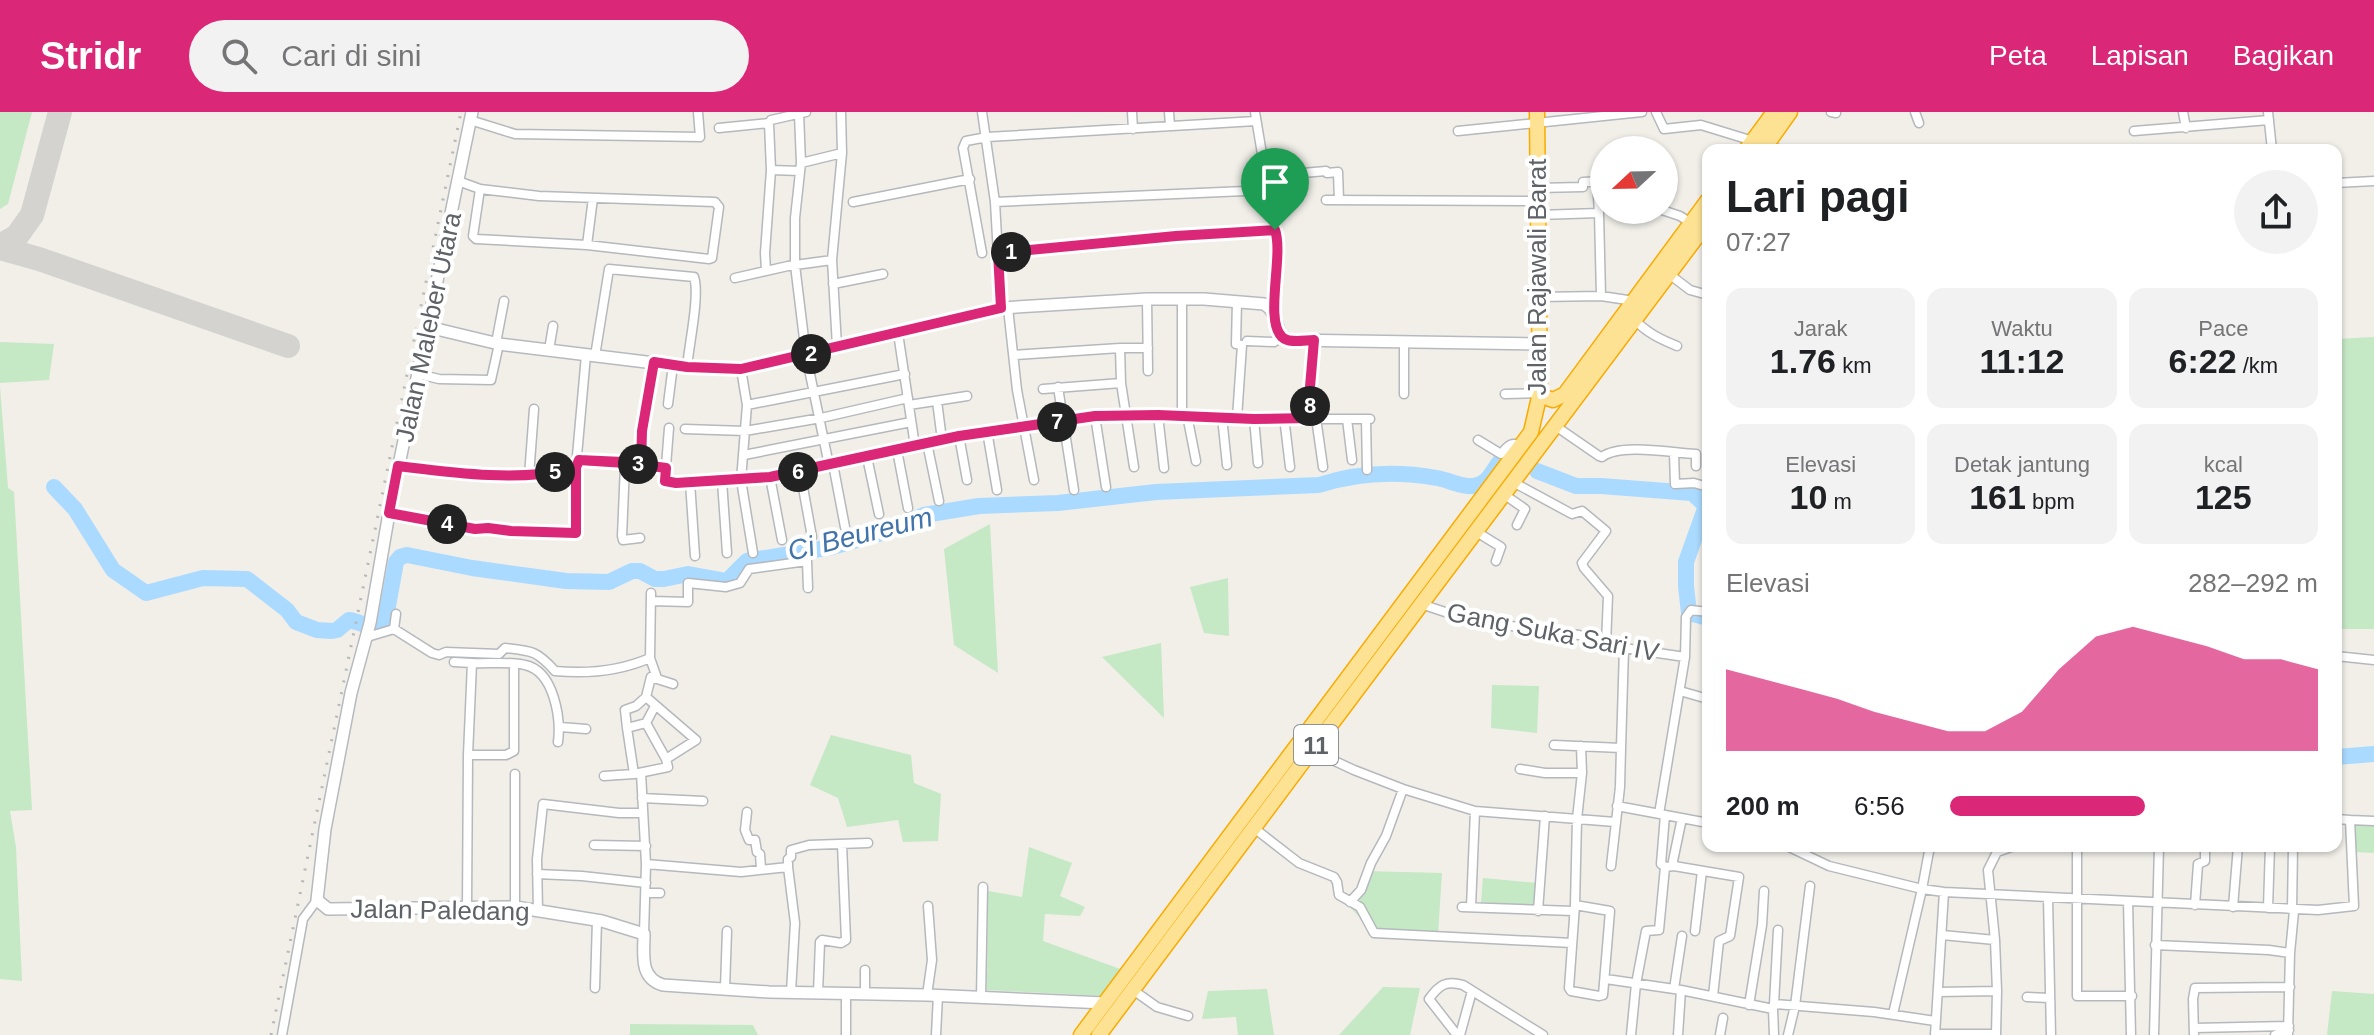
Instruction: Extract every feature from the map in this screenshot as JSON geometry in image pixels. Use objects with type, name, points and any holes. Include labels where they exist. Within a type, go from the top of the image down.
[{"type":"highway","points":[[1758,144],[1774,112]]},
{"type":"highway","points":[[1760,144],[1790,112]]},
{"type":"highway","name":"Jalan Rajawali Barat","points":[[1527,447],[1540,393],[1537,117]]},
{"type":"highway","name":"11","points":[[1099,1035],[1254,828],[1306,746],[1527,447],[1554,425],[1669,274],[1691,223],[1702,208]]},
{"type":"highway","name":"11","points":[[1540,393],[1553,400],[1565,394],[1635,301],[1702,228]]},
{"type":"highway","name":"11","points":[[1081,1035],[1421,604],[1511,481],[1527,447]]},
{"type":"street","points":[[471,116],[515,134],[700,137],[698,112]]},
{"type":"street","points":[[837,346],[832,260],[842,153],[841,112]]},
{"type":"street","points":[[982,112],[995,202],[1005,308],[1034,480]]},
{"type":"street","points":[[1132,112],[1133,129]]},
{"type":"street","points":[[1169,112],[1170,126]]},
{"type":"street","points":[[1458,131],[1537,117],[1642,112]]},
{"type":"street","points":[[1656,112],[1664,129],[1701,125],[1749,144]]},
{"type":"street","points":[[1915,112],[1919,123]]},
{"type":"street","points":[[2183,112],[2186,128]]},
{"type":"street","points":[[719,128],[769,123],[770,120],[802,113],[795,265],[806,355],[845,527]]},
{"type":"street","name":"Jalan Maleber Utara","points":[[368,631],[398,466],[471,116]]},
{"type":"street","points":[[2134,131],[2186,128],[2269,116],[2271,144]]},
{"type":"street","points":[[982,253],[964,142],[987,137],[1133,129],[1256,117],[1268,190],[995,202]]},
{"type":"street","points":[[766,271],[771,170],[769,123]]},
{"type":"street","points":[[771,170],[800,167],[842,153]]},
{"type":"street","points":[[1266,176],[1338,172],[1339,200]]},
{"type":"street","points":[[853,202],[970,179]]},
{"type":"street","points":[[458,181],[480,189],[539,196],[715,202],[719,207],[711,259],[587,245],[474,238],[480,189]]},
{"type":"street","points":[[2342,183],[2374,181]]},
{"type":"street","points":[[1538,201],[1583,187],[1583,182],[1590,182]]},
{"type":"street","points":[[587,245],[593,198]]},
{"type":"street","points":[[1326,200],[1538,201],[1590,211]]},
{"type":"street","points":[[1678,215],[1691,223]]},
{"type":"street","points":[[1599,224],[1601,296]]},
{"type":"street","points":[[998,253],[1176,236],[1277,231],[1274,315]]},
{"type":"street","points":[[735,278],[832,260]]},
{"type":"street","points":[[389,513],[475,529],[576,533],[578,464],[591,356],[609,269],[694,277],[695,299],[687,367]]},
{"type":"street","points":[[833,284],[883,274]]},
{"type":"street","points":[[1669,274],[1690,290],[1702,293]]},
{"type":"street","points":[[1539,297],[1601,296],[1635,301]]},
{"type":"street","points":[[1147,299],[1148,371]]},
{"type":"street","points":[[428,327],[498,344],[687,367],[741,369],[1005,308],[1182,299],[1264,304],[1274,315],[1282,337],[1289,340],[1539,344]]},
{"type":"street","points":[[1182,299],[1184,415],[1196,461]]},
{"type":"street","points":[[418,374],[439,379],[491,380],[504,301]]},
{"type":"street","points":[[1237,301],[1236,344],[1242,345],[1237,418]]},
{"type":"street","points":[[1634,319],[1655,337],[1677,346]]},
{"type":"street","points":[[549,350],[553,326]]},
{"type":"street","points":[[898,333],[915,446]]},
{"type":"street","points":[[1247,341],[1274,342],[1282,337]]},
{"type":"street","points":[[1314,340],[1310,387],[1323,467]]},
{"type":"street","points":[[1404,342],[1404,394]]},
{"type":"street","points":[[1120,348],[1121,383],[1134,467]]},
{"type":"street","points":[[1014,355],[1148,348]]},
{"type":"street","points":[[641,464],[642,431],[654,362]]},
{"type":"street","points":[[668,404],[673,365]]},
{"type":"street","points":[[741,369],[747,405],[741,480],[753,553]]},
{"type":"street","points":[[747,405],[905,374]]},
{"type":"street","points":[[1043,389],[1121,383]]},
{"type":"street","points":[[1058,387],[1074,490]]},
{"type":"street","points":[[1505,394],[1540,393]]},
{"type":"street","points":[[685,429],[745,431],[909,402],[967,396]]},
{"type":"street","points":[[937,401],[942,440]]},
{"type":"street","points":[[529,476],[534,409]]},
{"type":"street","points":[[669,428],[666,481],[770,477],[987,431],[1095,416],[1125,415],[1368,419],[1367,470]]},
{"type":"street","points":[[1158,415],[1164,468]]},
{"type":"street","points":[[1095,416],[1106,487]]},
{"type":"street","points":[[1222,417],[1227,465]]},
{"type":"street","points":[[1284,417],[1290,467]]},
{"type":"street","points":[[1254,419],[1258,463]]},
{"type":"street","points":[[1347,419],[1352,460]]},
{"type":"street","points":[[744,455],[911,422]]},
{"type":"street","points":[[1554,425],[1602,457],[1610,451],[1696,454],[1696,466]]},
{"type":"street","points":[[987,431],[997,490]]},
{"type":"street","points":[[959,436],[967,480]]},
{"type":"street","points":[[1478,440],[1501,454],[1508,445],[1527,447]]},
{"type":"street","points":[[927,443],[939,501]]},
{"type":"street","points":[[897,450],[908,508]]},
{"type":"street","points":[[1674,453],[1675,484],[1702,485]]},
{"type":"street","points":[[867,457],[879,514]]},
{"type":"street","points":[[626,463],[622,536],[623,540],[640,538]]},
{"type":"street","points":[[398,466],[498,476],[529,476],[578,464],[626,463],[666,468]]},
{"type":"street","points":[[800,471],[812,537]]},
{"type":"street","points":[[770,477],[782,540]]},
{"type":"street","points":[[722,481],[727,553]]},
{"type":"street","points":[[1511,481],[1572,514],[1582,511],[1606,531],[1582,563],[1608,596],[1606,644]]},
{"type":"street","points":[[690,482],[695,556]]},
{"type":"street","points":[[1502,493],[1525,509],[1517,525]]},
{"type":"street","points":[[1475,531],[1500,545],[1496,561]]},
{"type":"street","points":[[657,678],[650,658],[651,597],[688,602],[688,583],[726,587],[740,583],[749,569],[807,561],[808,588]]},
{"type":"street","name":"Gang Suka Sari IV","points":[[1421,604],[1468,619],[1579,635],[1624,648],[1685,657]]},
{"type":"street","points":[[1702,613],[1688,614],[1685,657],[1662,815],[1661,864],[1739,877],[1730,936],[1719,941],[1713,996]]},
{"type":"street","points":[[394,629],[396,614]]},
{"type":"street","points":[[368,631],[394,629],[439,655],[446,652],[499,654],[505,648],[522,650],[544,657],[555,671],[591,674],[650,658]]},
{"type":"street","name":"Jalan Paledang","points":[[368,631],[356,671],[328,816],[317,900],[328,909],[515,907],[597,920],[644,934]]},
{"type":"street","points":[[1611,866],[1621,748],[1624,648]]},
{"type":"street","points":[[2342,657],[2374,660]]},
{"type":"street","points":[[454,662],[527,665],[538,670],[552,692],[558,710],[558,742]]},
{"type":"street","points":[[467,908],[472,663]]},
{"type":"street","points":[[468,755],[506,755],[514,751],[514,664]]},
{"type":"street","points":[[673,684],[651,677],[646,697],[625,710],[642,798],[646,846],[644,960],[652,982],[791,992],[1105,1003]]},
{"type":"street","points":[[1680,691],[1702,697]]},
{"type":"street","points":[[646,697],[696,740],[666,759]]},
{"type":"street","points":[[627,728],[646,723],[655,706]]},
{"type":"street","points":[[604,776],[638,774],[668,767],[646,723]]},
{"type":"street","points":[[560,727],[586,729]]},
{"type":"street","points":[[1554,745],[1621,748]]},
{"type":"street","points":[[1306,746],[1354,770],[1403,789],[1475,811],[1615,822]]},
{"type":"street","points":[[1475,811],[1466,907],[1538,911],[1574,908],[1610,911],[1603,995],[1570,990],[1574,908],[1577,819],[1582,773],[1581,746]]},
{"type":"street","points":[[1520,769],[1582,773]]},
{"type":"street","points":[[515,774],[515,907]]},
{"type":"street","points":[[1350,902],[1361,890],[1403,789]]},
{"type":"street","points":[[642,798],[703,801]]},
{"type":"street","points":[[538,911],[537,874],[543,804],[643,813]]},
{"type":"street","points":[[1617,806],[1702,822]]},
{"type":"street","points":[[747,812],[745,830],[749,840],[755,840],[761,869]]},
{"type":"street","points":[[1538,911],[1545,816]]},
{"type":"street","points":[[1631,1035],[1646,931],[1659,930],[1682,818]]},
{"type":"street","points":[[2342,819],[2374,821]]},
{"type":"street","points":[[1810,852],[1829,866],[1944,892],[2293,910],[2354,906],[2350,820]]},
{"type":"street","points":[[1254,828],[1299,863],[1334,877],[1339,895],[1360,907],[1376,933],[1572,943]]},
{"type":"street","points":[[791,992],[795,923],[788,867],[791,850],[809,845],[868,843]]},
{"type":"street","points":[[818,993],[820,942],[841,943],[846,940],[842,844]]},
{"type":"street","points":[[594,845],[646,846]]},
{"type":"street","points":[[1893,1014],[1929,852]]},
{"type":"street","points":[[1944,892],[1936,1034],[1996,1034],[1995,940],[1988,870],[1993,856],[1999,852]]},
{"type":"street","points":[[2077,852],[2077,996],[2132,996]]},
{"type":"street","points":[[2154,1035],[2159,852]]},
{"type":"street","points":[[2195,905],[2198,864],[2205,861],[2205,852]]},
{"type":"street","points":[[2233,907],[2238,852]]},
{"type":"street","points":[[2268,908],[2270,852]]},
{"type":"street","points":[[2289,1030],[2293,852]]},
{"type":"street","points":[[646,864],[741,872],[788,867]]},
{"type":"street","points":[[1695,931],[1702,871]]},
{"type":"street","points":[[537,874],[582,876],[660,893]]},
{"type":"street","points":[[1788,1035],[1795,1006],[1810,886]]},
{"type":"street","points":[[981,998],[983,887]]},
{"type":"street","points":[[1749,1005],[1762,925],[1764,891]]},
{"type":"street","points":[[2048,898],[2051,1035]]},
{"type":"street","points":[[282,1035],[303,919],[317,900]]},
{"type":"street","points":[[2128,901],[2131,1035]]},
{"type":"street","points":[[928,906],[936,1035]]},
{"type":"street","points":[[595,988],[597,920]]},
{"type":"street","points":[[1774,1035],[1778,930]]},
{"type":"street","points":[[725,988],[727,931]]},
{"type":"street","points":[[1942,935],[1995,940]]},
{"type":"street","points":[[1678,1035],[1682,936]]},
{"type":"street","points":[[2155,945],[2290,953]]},
{"type":"street","points":[[865,970],[865,994]]},
{"type":"street","points":[[1606,979],[1678,989],[1749,1005],[1893,1014],[1935,1021]]},
{"type":"street","points":[[1459,1035],[1430,1003],[1429,997],[1450,981],[1543,1035]]},
{"type":"street","points":[[2289,1030],[2194,1032],[2193,999],[2195,988],[2290,987]]},
{"type":"street","points":[[1133,990],[1157,1007],[1188,1016]]},
{"type":"street","points":[[1459,1035],[1472,991]]},
{"type":"street","points":[[1938,992],[1997,991]]},
{"type":"street","points":[[846,993],[846,1035]]},
{"type":"street","points":[[2027,997],[2050,998]]},
{"type":"street","points":[[1720,1035],[1723,1018]]},
{"type":"street","points":[[1524,1035],[1526,1024]]},
{"type":"street","points":[[2275,1035],[2289,1030]]},
{"type":"green space","points":[[0,112],[32,112],[8,204],[0,209]]},
{"type":"green space","points":[[2374,337],[2374,629],[2342,629],[2342,339]]},
{"type":"green space","points":[[0,342],[54,344],[49,380],[0,383]]},
{"type":"green space","points":[[0,387],[8,488],[14,492],[32,810],[10,811],[16,847],[22,981],[0,979]]},
{"type":"green space","points":[[990,524],[998,673],[954,645],[944,549]]},
{"type":"green space","points":[[1228,578],[1229,636],[1204,633],[1190,587]]},
{"type":"green space","points":[[1161,643],[1164,718],[1102,657]]},
{"type":"green space","points":[[1492,685],[1539,686],[1537,733],[1491,728]]},
{"type":"green space","points":[[831,735],[911,755],[914,783],[941,794],[938,841],[903,842],[898,820],[847,827],[838,798],[810,785]]},
{"type":"green space","points":[[2374,824],[2374,853],[2355,852],[2353,826]]},
{"type":"green space","points":[[1029,847],[1072,863],[1060,896],[1085,907],[1080,916],[1045,914],[1043,941],[1123,970],[1104,996],[987,990],[988,891],[1022,897]]},
{"type":"green space","points":[[1363,871],[1442,873],[1438,934],[1384,930],[1367,925],[1346,903],[1361,890]]},
{"type":"green space","points":[[1483,878],[1537,883],[1534,906],[1481,902]]},
{"type":"green space","points":[[1383,987],[1420,988],[1410,1035],[1339,1035]]},
{"type":"green space","points":[[1267,989],[1274,1035],[1238,1035],[1236,1017],[1202,1019],[1208,991]]},
{"type":"green space","points":[[2332,991],[2374,994],[2374,1035],[2327,1035]]},
{"type":"green space","points":[[630,1024],[753,1025],[758,1035],[630,1035]]},
{"type":"waterway","name":"Ci Beureum","points":[[54,487],[75,509],[113,570],[146,593],[203,578],[247,579],[287,610],[296,622],[317,630],[332,631],[349,620],[384,628],[396,562],[407,555],[566,581],[609,582],[632,571],[640,571],[655,579],[688,574],[727,581],[747,561],[832,547],[885,532],[924,515],[979,506],[1058,503],[1156,492],[1319,485],[1377,474],[1422,476],[1473,486],[1485,481],[1499,462],[1509,456]]},
{"type":"waterway","name":"Ci Beureum","points":[[1537,471],[1576,486],[1692,493],[1702,502]]},
{"type":"waterway","name":"Ci Beureum","points":[[1702,517],[1686,562],[1689,613],[1702,616]]},
{"type":"waterway","name":"Ci Beureum","points":[[2342,757],[2374,754]]},
{"type":"taxiway","points":[[0,246],[17,236],[32,215],[60,112]]},
{"type":"taxiway","points":[[0,248],[288,346]]},
{"type":"railway","points":[[271,1035],[461,112]]},
{"type":"route","points":[[1275,230],[998,253],[1001,308],[741,369],[654,362],[642,431],[641,464],[579,460],[576,467],[576,533],[475,529],[389,513],[398,466],[529,476],[571,470],[579,460],[666,468],[665,481],[676,483],[741,480],[770,477],[959,436],[1095,416],[1310,418],[1314,340],[1289,340],[1279,333],[1274,315],[1278,253],[1275,230]]}]
